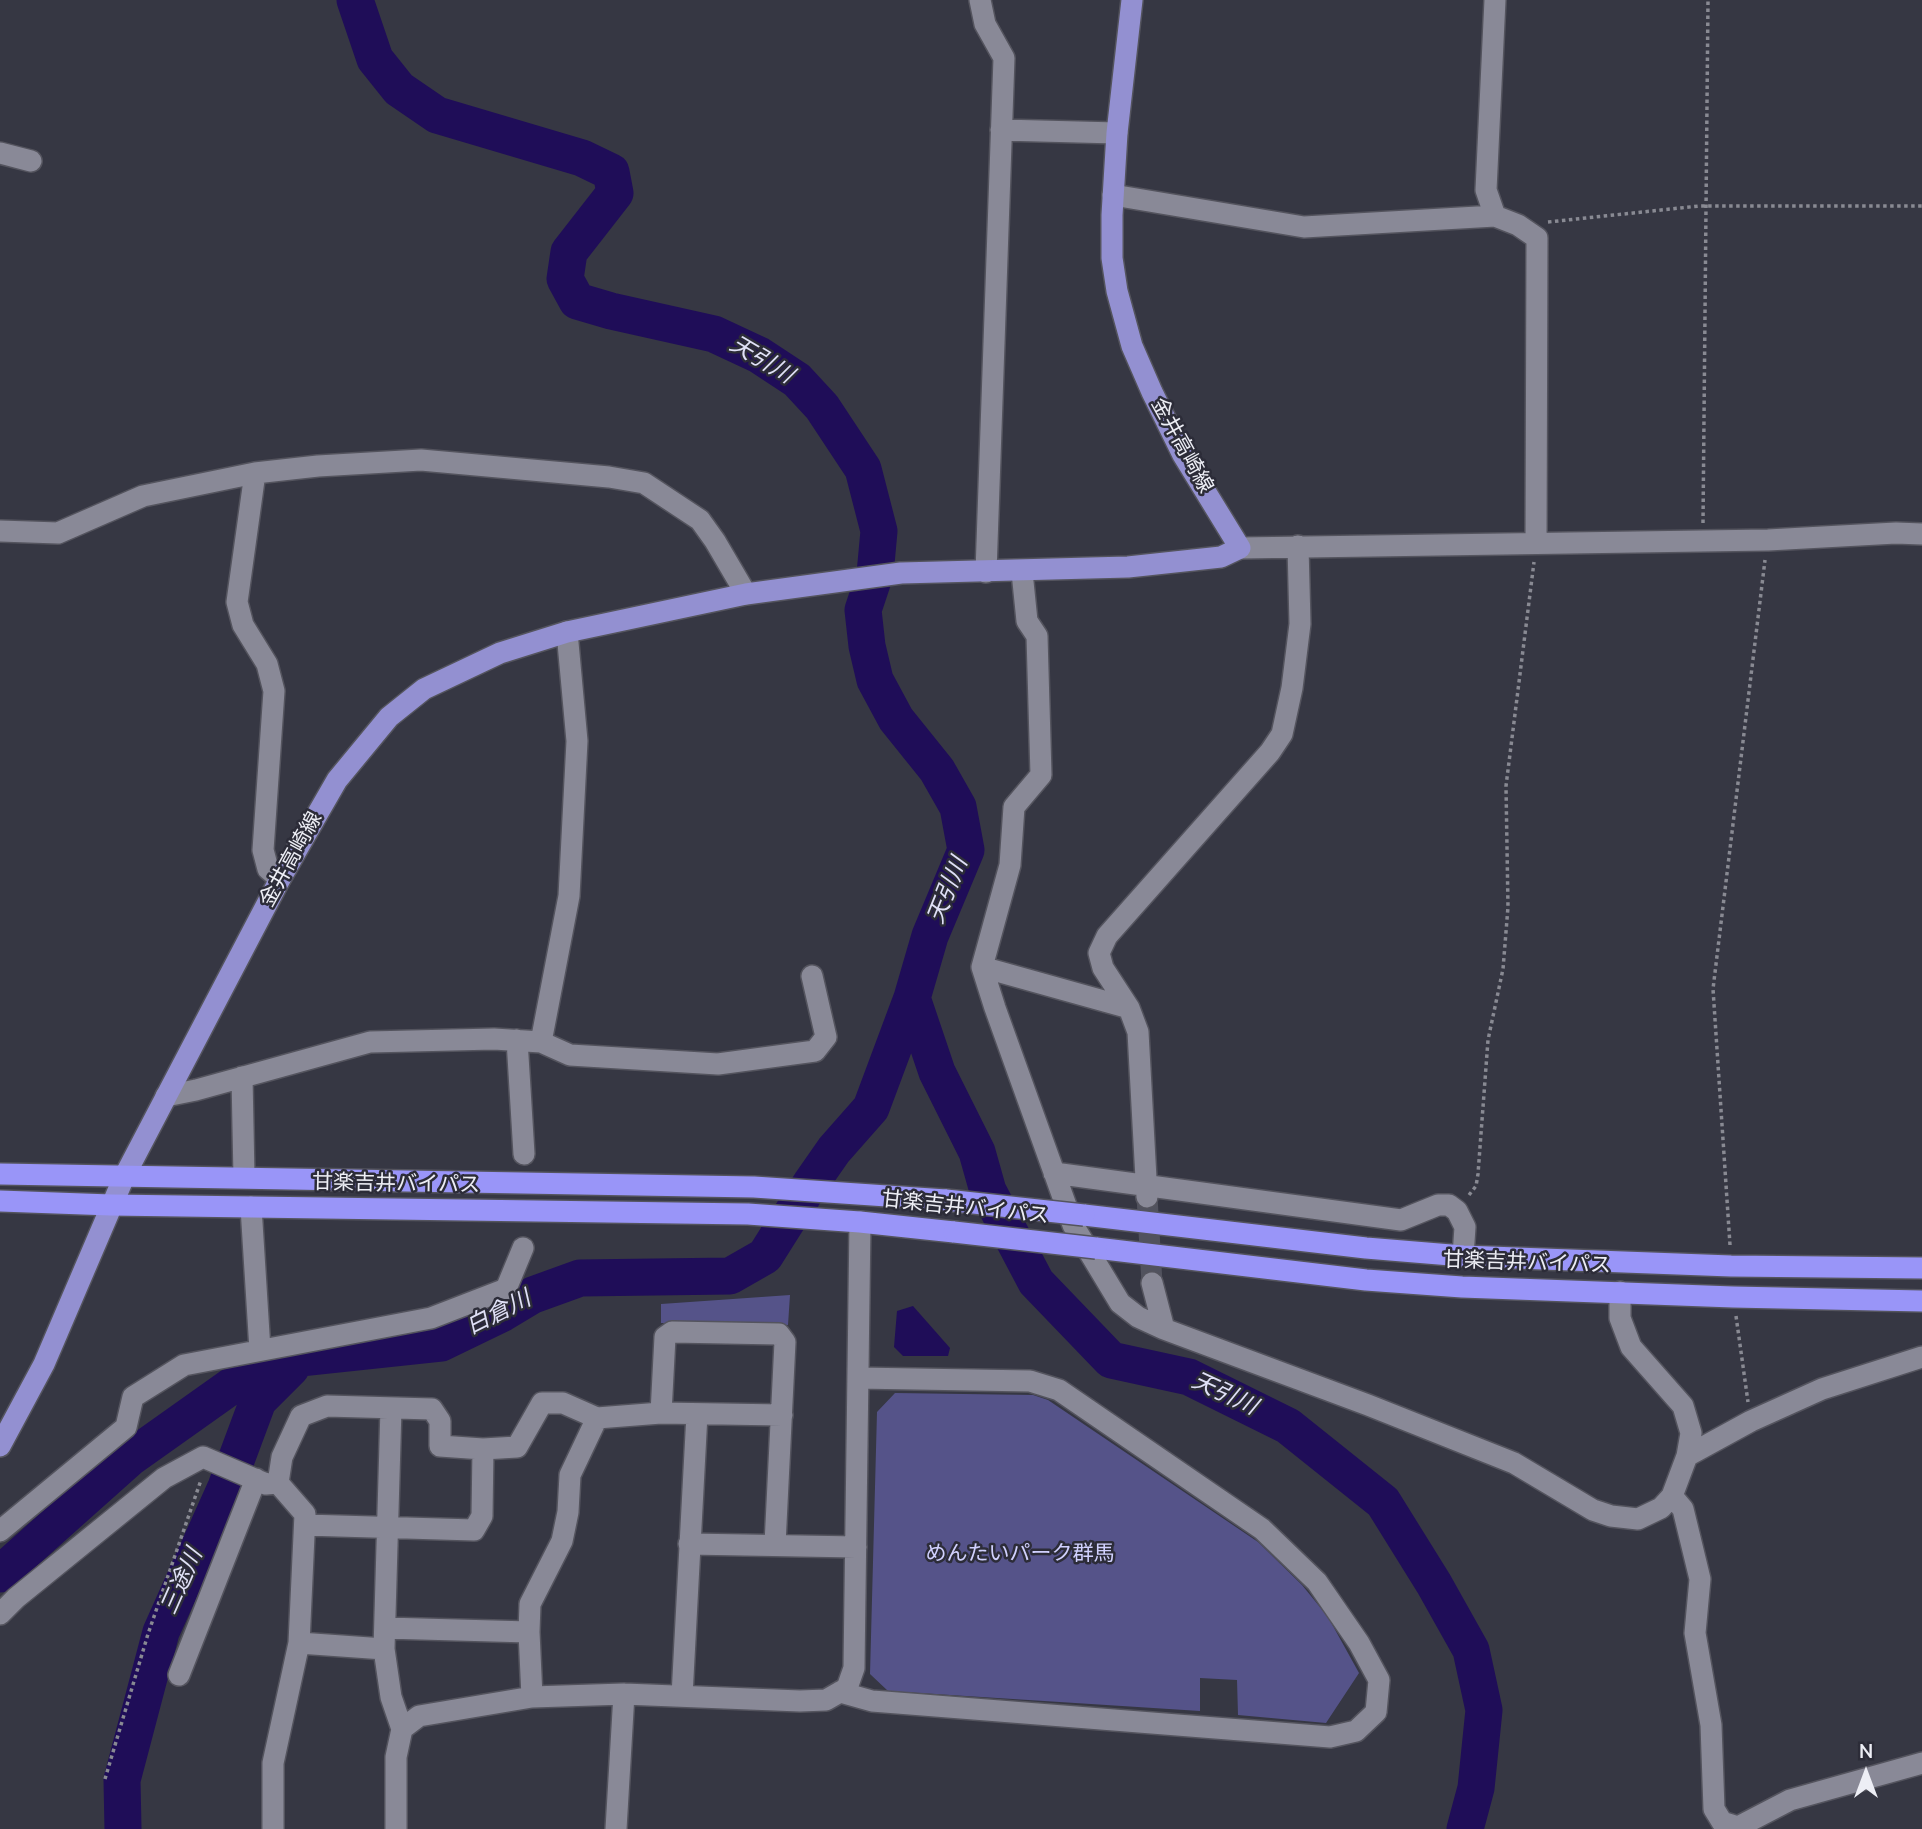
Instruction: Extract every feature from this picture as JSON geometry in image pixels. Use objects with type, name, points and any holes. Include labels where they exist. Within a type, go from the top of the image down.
[{"type":"highway","name":"甘楽吉井バイパス","points":[[0,1174],[754,1187],[946,1200],[1366,1248],[1464,1256],[1731,1266],[1922,1268]]},
{"type":"highway","name":"甘楽吉井バイパス","points":[[0,1200],[111,1205],[748,1214],[954,1232],[1366,1280],[1462,1287],[1922,1301]]},
{"type":"main road","name":"金井高崎線","points":[[1132,0],[1113,195],[1112,258],[1117,290],[1132,346],[1152,392],[1183,455],[1240,548]]},
{"type":"main road","points":[[986,572],[1141,565],[1221,556],[1240,548]]},
{"type":"main road","name":"金井高崎線","points":[[0,1446],[44,1364],[124,1177],[280,879],[337,780],[389,717],[424,690],[454,673],[500,653],[567,632],[746,594],[901,573],[986,572]]},
{"type":"street","points":[[979,0],[985,24],[1004,58],[986,572]]},
{"type":"street","points":[[1495,0],[1486,190],[1495,215]]},
{"type":"street","points":[[1001,130],[1117,134]]},
{"type":"street","points":[[0,153],[31,161]]},
{"type":"street","points":[[1113,195],[1304,227],[1495,215],[1518,225],[1537,238],[1536,543]]},
{"type":"street","points":[[0,531],[58,533],[143,496],[255,473],[421,460],[609,477],[644,483],[699,520],[715,541],[746,594]]},
{"type":"street","points":[[255,473],[237,602],[243,625],[267,664],[274,691],[263,850],[268,869],[280,879]]},
{"type":"street","points":[[1240,548],[1768,540],[1922,534]]},
{"type":"street","points":[[1146,1191],[1138,1032],[1129,1008],[1103,968],[1099,953],[1107,936],[1270,752],[1282,734],[1292,688],[1300,624],[1298,546]]},
{"type":"street","points":[[1022,572],[1027,621],[1037,636],[1041,775],[1014,807],[1010,865],[982,967],[1073,1225],[1120,1303],[1138,1317],[1164,1329],[1514,1463],[1592,1510],[1638,1518],[1661,1508],[1671,1496],[1687,1456],[1691,1433],[1684,1406],[1630,1347],[1620,1318],[1620,1292]]},
{"type":"street","points":[[541,1042],[569,897],[577,741],[567,632]]},
{"type":"street","points":[[982,967],[1129,1008]]},
{"type":"street","points":[[166,1096],[370,1042],[494,1038],[541,1042],[570,1055],[718,1064],[815,1051],[826,1037],[812,976]]},
{"type":"street","points":[[517,1040],[524,1154]]},
{"type":"street","points":[[242,1077],[244,1177]]},
{"type":"street","points":[[1054,1173],[1146,1191],[1401,1220],[1438,1205],[1449,1205],[1457,1211],[1465,1227],[1464,1256]]},
{"type":"street","points":[[251,1207],[260,1350]]},
{"type":"street","points":[[402,1728],[419,1716],[532,1697],[624,1694],[800,1701],[827,1700],[846,1688],[854,1668],[860,1222]]},
{"type":"street","points":[[0,1531],[126,1427],[132,1397],[184,1365],[432,1318],[506,1289],[523,1248]]},
{"type":"street","points":[[1152,1283],[1164,1329]]},
{"type":"street","points":[[661,1413],[665,1337],[672,1332],[779,1334],[785,1342],[775,1544]]},
{"type":"street","points":[[1687,1456],[1751,1421],[1822,1389],[1922,1357]]},
{"type":"street","points":[[840,1692],[872,1701],[1330,1737],[1356,1731],[1376,1712],[1378,1680],[1359,1643],[1317,1582],[1262,1529],[1059,1390],[1030,1381],[858,1377]]},
{"type":"street","points":[[273,1829],[273,1763],[299,1643],[305,1525],[305,1514],[278,1483],[282,1457],[301,1416],[327,1406],[432,1409],[440,1421],[440,1446],[483,1448],[517,1447],[542,1403],[563,1403],[597,1418],[661,1413],[782,1415]]},
{"type":"street","points":[[391,1408],[385,1639],[391,1697],[402,1728],[396,1757],[396,1829]]},
{"type":"street","points":[[682,1696],[696,1414]]},
{"type":"street","points":[[532,1697],[530,1604],[562,1541],[568,1512],[570,1475],[597,1418]]},
{"type":"street","points":[[305,1525],[474,1530],[482,1516],[483,1448]]},
{"type":"street","points":[[0,1614],[16,1598],[164,1478],[203,1457],[266,1484],[278,1483]]},
{"type":"street","points":[[179,1675],[248,1476]]},
{"type":"street","points":[[1671,1496],[1684,1510],[1700,1579],[1695,1633],[1711,1725],[1714,1809],[1722,1822],[1738,1827],[1790,1800],[1922,1763]]},
{"type":"street","points":[[689,1544],[856,1547]]},
{"type":"street","points":[[299,1643],[529,1632]]},
{"type":"street","points":[[616,1829],[624,1694]]},
{"type":"path","points":[[1703,541],[1708,0]]},
{"type":"path","points":[[1518,225],[1699,206],[1922,206]]},
{"type":"path","points":[[1731,1266],[1713,989],[1768,540]]},
{"type":"path","points":[[1457,1211],[1476,1186],[1488,1040],[1503,969],[1508,907],[1506,786],[1536,543]]},
{"type":"path","points":[[1733,1297],[1751,1421]]},
{"type":"path","points":[[105,1779],[148,1634],[212,1460]]},
{"type":"green space","points":[[790,1295],[788,1325],[661,1323],[661,1304]]},
{"type":"green space","name":"めんたいパーク群馬","points":[[895,1393],[1033,1395],[1048,1400],[1258,1542],[1302,1585],[1328,1617],[1359,1673],[1326,1723],[1238,1715],[1237,1680],[1200,1678],[1200,1711],[888,1691],[870,1674],[877,1412]]},
{"type":"shaded area","points":[[913,1306],[950,1348],[948,1356],[903,1356],[894,1347],[897,1311]]},
{"type":"waterway","name":"天引川","points":[[0,1574],[130,1458],[230,1387],[272,1367],[300,1358],[441,1343],[533,1295],[580,1278],[730,1276],[765,1256],[834,1150],[871,1108],[912,998],[930,936],[966,850],[958,807],[937,770],[896,719],[875,680],[867,646],[863,610],[875,574],[879,531],[863,469],[822,407],[797,380],[759,355],[714,334],[577,301],[565,279],[569,252],[615,193],[611,172],[582,158],[437,115],[399,89],[375,59],[355,0]]},
{"type":"waterway","name":"天引川","points":[[912,998],[937,1072],[977,1152],[988,1191],[1036,1282],[1111,1360],[1189,1377],[1288,1426],[1383,1502],[1471,1650],[1484,1710],[1476,1788],[1465,1829]]},
{"type":"waterway","name":"三途川","points":[[123,1829],[122,1780],[161,1632],[226,1487],[258,1401],[291,1368]]},
{"type":"tunnel","points":[[1147,1197],[1152,1283]]},
{"type":"water label","name":"白倉川","points":[[499,1314]]}]
